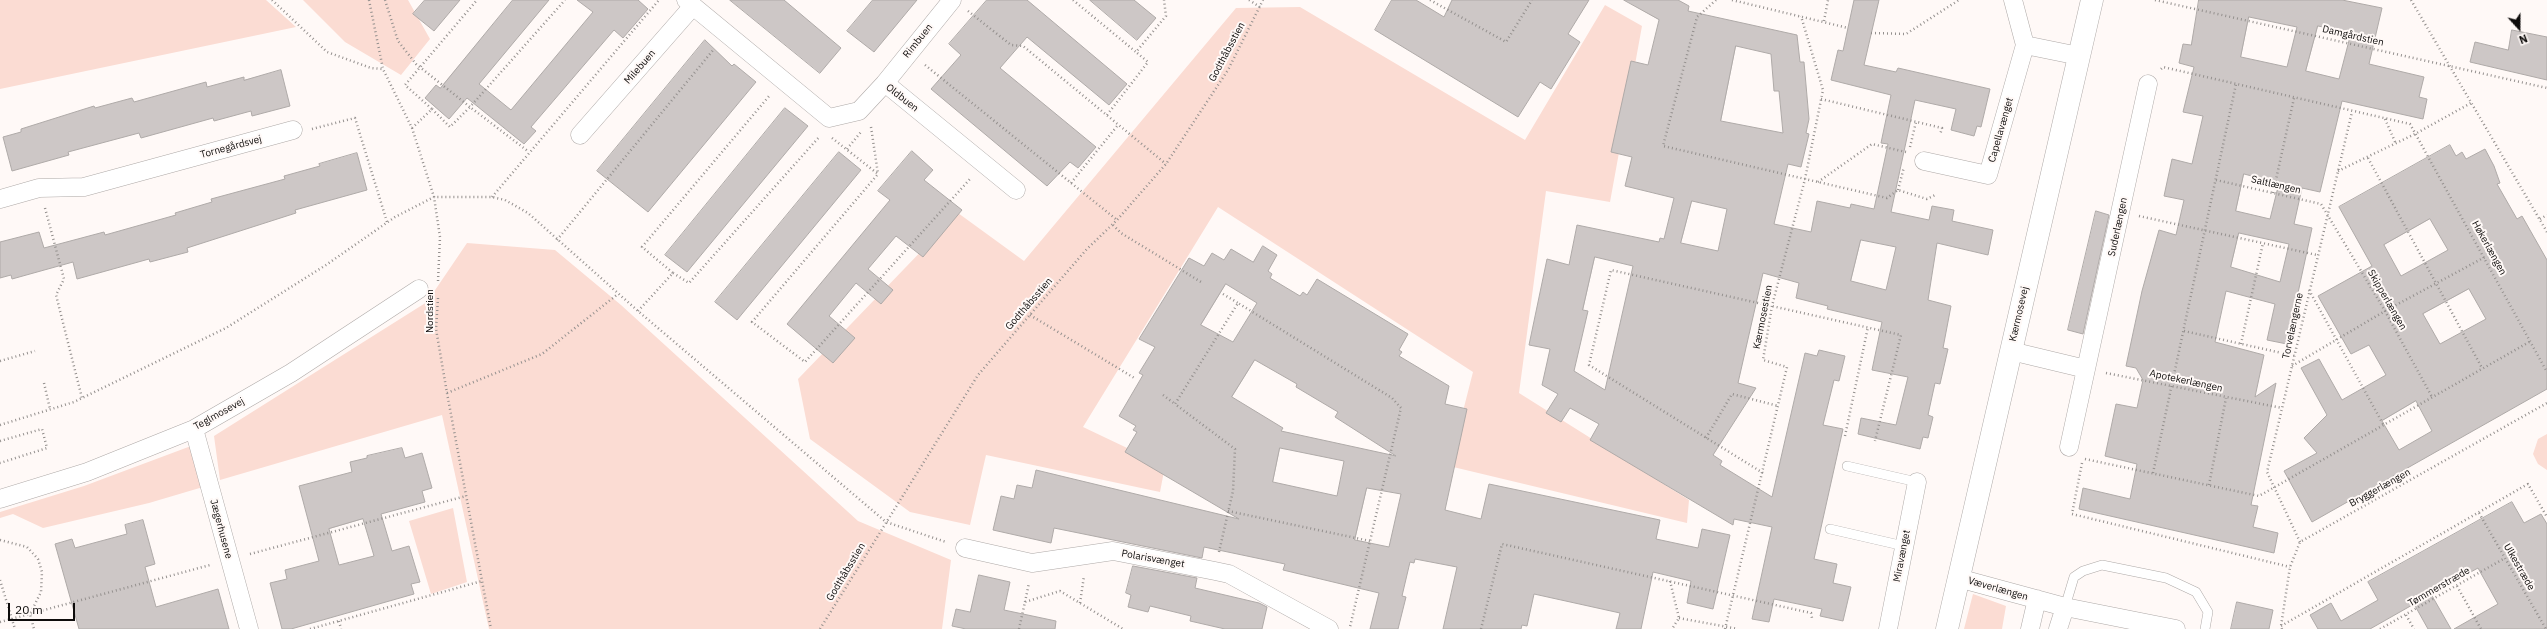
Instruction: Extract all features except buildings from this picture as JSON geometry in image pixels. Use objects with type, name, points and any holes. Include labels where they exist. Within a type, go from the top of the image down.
[{"type":"street","name":"Kærmosevej","points":[[1947,629],[2092,0]]},
{"type":"street","name":"Oldbuen","points":[[690,3],[828,118],[859,111],[885,83],[1016,190]]},
{"type":"street","name":"Milebuen","points":[[580,135],[690,3]]},
{"type":"street","name":"Rimbuen","points":[[885,83],[909,52],[958,4]]},
{"type":"street","points":[[2016,8],[2025,45],[2079,56]]},
{"type":"street","name":"Capellavænget","points":[[1924,161],[1988,175],[2025,45]]},
{"type":"street","name":"Suderlængen","points":[[2069,447],[2121,214],[2148,84]]},
{"type":"street","name":"Tornegårdsvej","points":[[0,199],[39,188],[84,187],[293,130]]},
{"type":"street","name":"Teglmosevej","points":[[0,499],[87,472],[194,428],[291,373],[418,289]]},
{"type":"street","points":[[2011,350],[2086,369]]},
{"type":"street","name":"Jægerhusene","points":[[194,428],[248,629]]},
{"type":"street","name":"Miravænget","points":[[1888,629],[1917,482]]},
{"type":"street","name":"Polarisvænget","points":[[965,548],[1032,563],[1113,552],[1229,574],[1329,629]]},
{"type":"street","name":"Væverlængen","points":[[1958,578],[2065,607],[2176,629]]},
{"type":"street","name":"Væverlængen","points":[[2030,629],[2037,600]]},
{"type":"street","points":[[2058,629],[2065,607]]},
{"type":"lane","points":[[1847,466],[1917,482]]},
{"type":"lane","points":[[1830,529],[1904,546]]},
{"type":"lane","points":[[2065,607],[2074,577],[2082,571],[2102,565],[2166,578],[2196,592],[2208,612],[2204,629]]},
{"type":"path","points":[[272,0],[328,52],[371,68],[383,69]]},
{"type":"path","name":"Nordstien","points":[[369,0],[383,69],[412,128],[434,197],[440,237],[438,286]]},
{"type":"path","points":[[385,0],[398,41],[420,67],[529,152]]},
{"type":"path","points":[[477,0],[405,85],[450,127],[470,107],[565,0]]},
{"type":"path","points":[[492,197],[659,0]]},
{"type":"path","points":[[1073,0],[1148,62],[1107,115]]},
{"type":"path","points":[[1136,52],[1166,16],[1164,0]]},
{"type":"path","points":[[1249,0],[1260,7]]},
{"type":"path","name":"Godthåbsstien","points":[[820,629],[978,375],[1086,250],[1118,220],[1166,164],[1228,70],[1263,0]]},
{"type":"path","points":[[1430,0],[1506,42],[1532,0]]},
{"type":"path","points":[[1716,0],[1697,17],[1663,146],[1888,198],[1898,190],[1927,199],[1935,195]]},
{"type":"path","points":[[1732,0],[1848,28]]},
{"type":"path","points":[[1824,21],[1828,0]]},
{"type":"path","points":[[1871,33],[1906,34],[1959,0]]},
{"type":"path","name":"Damgårdstien","points":[[2155,0],[2547,88]]},
{"type":"path","points":[[2411,0],[2547,232]]},
{"type":"path","points":[[958,4],[1012,45],[1023,46],[1166,164]]},
{"type":"path","name":"Kærmosestien","points":[[1725,628],[1734,596],[1787,367],[1763,360],[1772,306],[1805,179],[1823,90],[1801,16]]},
{"type":"path","points":[[557,240],[717,45]]},
{"type":"path","points":[[909,52],[1118,220]]},
{"type":"path","points":[[2148,84],[2163,67],[2352,112],[2410,124],[2416,134]]},
{"type":"path","points":[[2153,473],[2236,84]]},
{"type":"path","points":[[774,91],[642,247],[673,273],[689,283],[824,132]]},
{"type":"path","points":[[2273,193],[2294,98]]},
{"type":"path","points":[[1821,99],[1942,128],[1940,135]]},
{"type":"path","points":[[2337,171],[2368,158],[2416,134],[2471,103]]},
{"type":"path","points":[[412,128],[432,109]]},
{"type":"path","name":"Torvelængerne","points":[[2300,542],[2272,488],[2266,472],[2352,112]]},
{"type":"path","points":[[293,130],[297,133],[355,118],[387,222]]},
{"type":"path","points":[[2385,119],[2396,144]]},
{"type":"path","points":[[870,120],[878,174],[752,322],[805,362],[984,164]]},
{"type":"path","points":[[1071,183],[1118,125]]},
{"type":"path","name":"Høkerlængen","points":[[2416,134],[2485,256],[2547,372]]},
{"type":"path","points":[[830,136],[878,174]]},
{"type":"path","points":[[1818,182],[1872,144],[1908,152],[1924,161]]},
{"type":"path","points":[[2368,158],[2435,284],[2482,368]]},
{"type":"path","name":"Saltlængen","points":[[2216,180],[2321,204],[2327,213]]},
{"type":"path","points":[[39,188],[64,279],[56,295],[82,398]]},
{"type":"path","points":[[0,425],[82,398],[226,328],[326,265],[387,222],[434,197],[492,197],[505,200],[528,213],[638,312],[886,522],[965,548]]},
{"type":"path","name":"Skipperlængen","points":[[2327,213],[2385,311],[2432,397]]},
{"type":"path","points":[[2121,214],[2205,230],[2317,255]]},
{"type":"path","points":[[2540,219],[2547,215]]},
{"type":"path","points":[[1113,225],[1120,233],[1201,282]]},
{"type":"path","points":[[2241,344],[2263,243]]},
{"type":"path","points":[[2292,366],[2385,311],[2485,256]]},
{"type":"path","points":[[1762,473],[1589,365],[1611,270],[1901,335],[1875,441]]},
{"type":"path","points":[[638,312],[673,273]]},
{"type":"path","points":[[2309,290],[2384,424]]},
{"type":"path","name":"Nordstien","points":[[438,293],[436,329],[446,393],[491,629]]},
{"type":"path","points":[[446,393],[542,354],[618,294]]},
{"type":"path","points":[[1223,294],[1392,398],[1401,408],[1349,629]]},
{"type":"path","points":[[1175,404],[1238,303]]},
{"type":"path","points":[[1030,315],[1136,379]]},
{"type":"path","points":[[1845,436],[1868,327]]},
{"type":"path","points":[[2184,331],[2294,356]]},
{"type":"path","points":[[2290,567],[2072,514],[2082,459],[2259,496],[2531,341]]},
{"type":"path","points":[[0,361],[35,351]]},
{"type":"path","name":"Apotekerlængen","points":[[2086,369],[2172,388],[2282,408]]},
{"type":"path","points":[[44,383],[50,409]]},
{"type":"path","points":[[1706,438],[1732,394],[1778,406]]},
{"type":"path","points":[[1163,395],[1235,449],[1233,492],[1215,571]]},
{"type":"path","points":[[2209,486],[2226,398]]},
{"type":"path","name":"Bryggerlængen","points":[[2300,542],[2547,403]]},
{"type":"path","points":[[0,441],[42,429],[47,448],[0,462]]},
{"type":"path","points":[[2281,628],[2528,484],[2547,517]]},
{"type":"path","points":[[1228,511],[1370,542]]},
{"type":"path","name":"Ulkestræde","points":[[2479,513],[2546,629]]},
{"type":"path","points":[[0,540],[27,546],[38,559],[42,572],[41,592],[30,614],[34,629]]},
{"type":"path","points":[[2281,628],[2290,567],[2300,542]]},
{"type":"path","points":[[1481,629],[1502,544],[1811,613],[1812,618]]},
{"type":"path","points":[[1080,603],[1088,555]]},
{"type":"path","name":"Tømmerstræde","points":[[2380,629],[2505,558]]},
{"type":"path","points":[[0,580],[15,629]]},
{"type":"path","points":[[310,629],[482,581]]},
{"type":"path","points":[[1670,581],[1680,618]]},
{"type":"path","points":[[2456,586],[2481,629]]},
{"type":"path","points":[[1019,629],[1026,602],[1060,591],[1123,629]]},
{"type":"path","points":[[2406,615],[2414,629]]},
{"type":"path","points":[[1680,618],[1725,628],[1738,629]]},
{"type":"path","points":[[1672,629],[1680,618]]},
{"type":"path","points":[[339,621],[341,629]]},
{"type":"shaded area","points":[[0,0],[266,0],[296,27],[0,89]]},
{"type":"shaded area","points":[[303,0],[408,0],[430,39],[401,75],[345,42]]},
{"type":"shaded area","points":[[1605,5],[1642,26],[1610,202],[1546,191],[1519,393],[1689,500],[1687,523],[1449,466],[1473,372],[1218,207],[1083,427],[1165,466],[1160,492],[986,455],[970,525],[910,512],[810,439],[798,379],[958,213],[1024,261],[1236,8],[1300,7],[1525,140]]},
{"type":"shaded area","points":[[467,243],[555,250],[621,305],[858,521],[951,560],[942,629],[489,629],[442,415],[220,480],[214,436],[427,302]]},
{"type":"shaded area","points":[[2547,434],[2547,470],[2538,464],[2533,454],[2538,439]]},
{"type":"shaded area","points":[[191,446],[203,487],[149,503],[43,528],[13,514],[0,518],[0,512],[84,486]]},
{"type":"shaded area","points":[[453,508],[467,582],[431,594],[409,521]]},
{"type":"shaded area","points":[[1973,594],[2006,606],[2002,629],[1964,629]]}]
